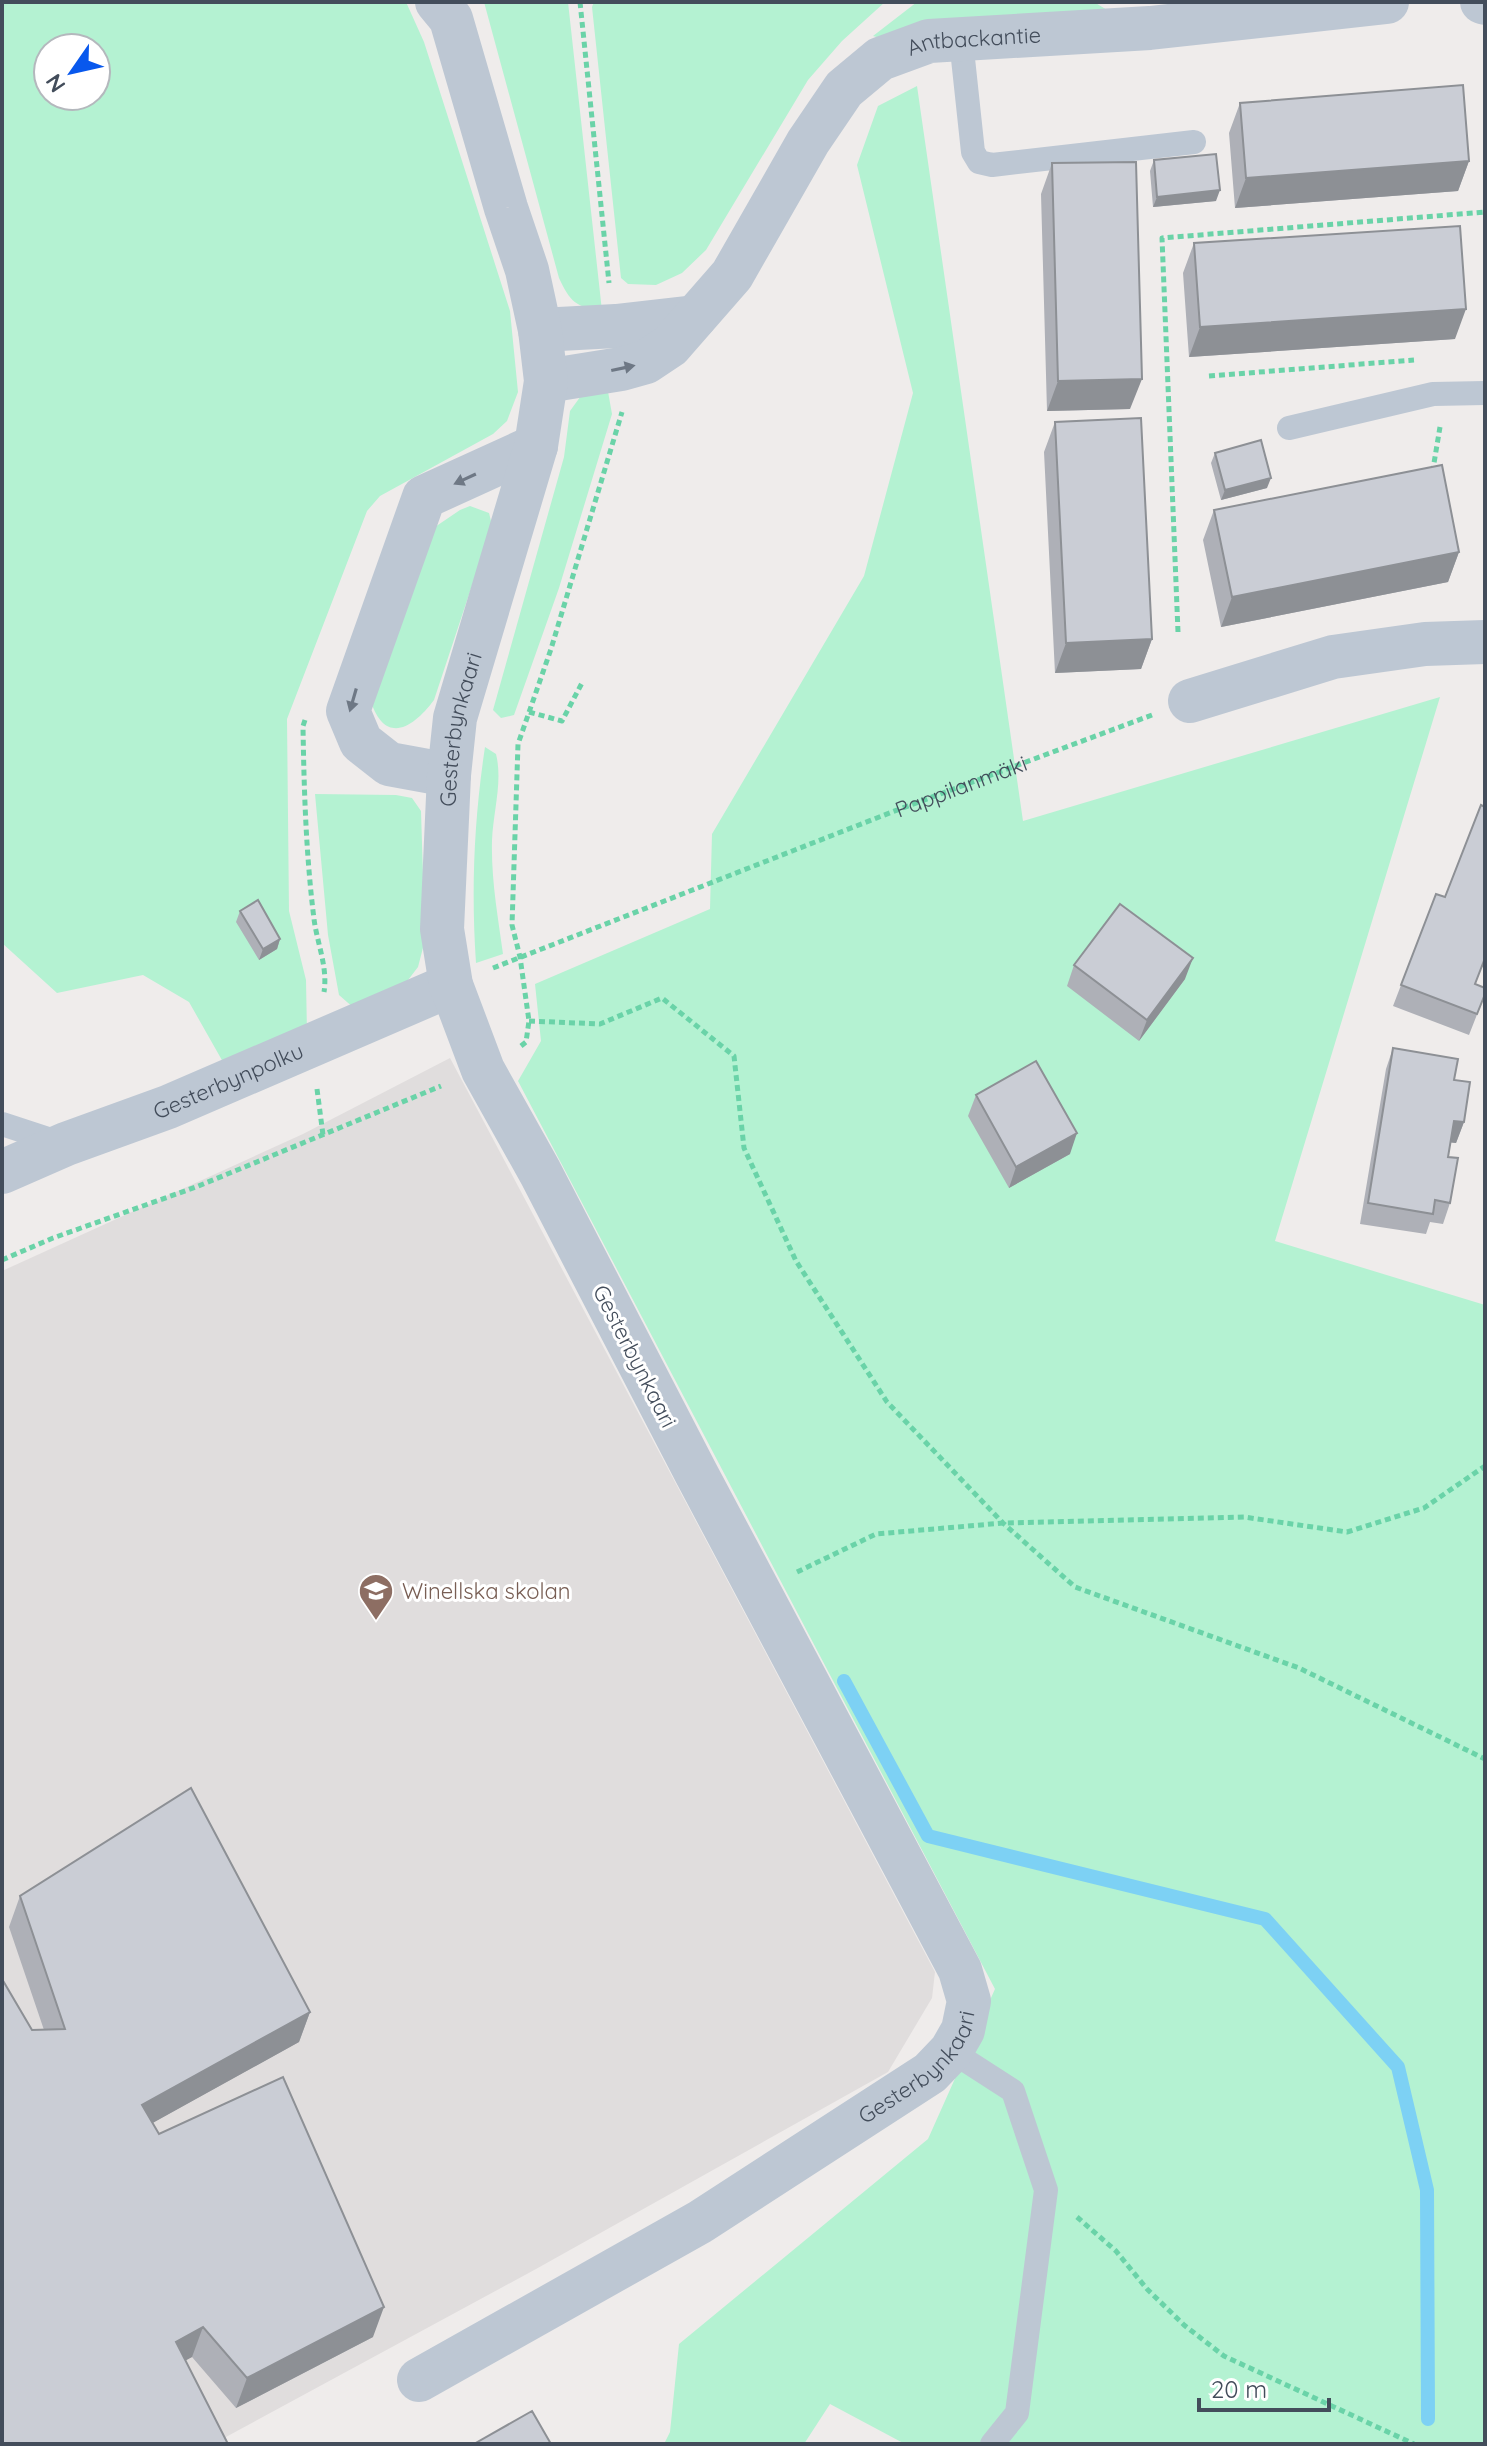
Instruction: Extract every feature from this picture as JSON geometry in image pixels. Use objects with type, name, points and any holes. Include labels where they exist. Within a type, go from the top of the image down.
[{"type":"street","name":"Antbackantie","points":[[546,381],[646,362],[670,346],[732,275],[808,142],[844,89],[880,59],[929,41],[1150,28],[1387,2]]},
{"type":"street","name":"Gesterbynkaari","points":[[419,2380],[700,2222],[930,2073],[951,2051],[963,2030],[969,2001],[960,1970],[540,1172],[483,1070],[451,985],[442,929],[449,775],[455,718],[536,446],[546,381],[540,330],[527,270],[448,8]]},
{"type":"street","points":[[540,330],[695,317]]},
{"type":"street","points":[[449,775],[389,764],[361,742],[348,711],[424,497],[536,446]]},
{"type":"street","points":[[1190,701],[1333,657],[1425,644],[1485,642]]},
{"type":"street","name":"Gesterbynpolku","points":[[2,1172],[66,1144],[168,1107],[451,985]]},
{"type":"lane","points":[[961,40],[973,152],[979,162],[992,165],[1194,142]]},
{"type":"lane","points":[[1289,428],[1433,394],[1485,393]]},
{"type":"lane","points":[[2,1124],[66,1144]]},
{"type":"lane","points":[[951,2051],[1013,2091],[1046,2190],[1017,2413],[992,2444]]},
{"type":"path","points":[[580,2],[610,294],[616,326]]},
{"type":"path","points":[[1178,632],[1162,238],[1485,212]]},
{"type":"path","points":[[1209,376],[1442,358],[1446,393],[1433,469],[1417,473]]},
{"type":"path","points":[[2,1260],[53,1238],[196,1187],[483,1070],[526,1042],[529,1021],[512,925],[518,744],[551,649],[625,400],[621,369]]},
{"type":"path","points":[[529,712],[562,721],[583,681]]},
{"type":"path","name":"Pappilanmäki","points":[[451,985],[892,812],[1190,701]]},
{"type":"path","points":[[529,1021],[600,1024],[662,998],[734,1056],[744,1148],[796,1261],[887,1402],[1003,1523],[1075,1587],[1299,1668],[1485,1759]]},
{"type":"path","points":[[735,1545],[798,1572],[876,1534],[1003,1523],[1244,1517],[1347,1532],[1424,1508],[1485,1466]]},
{"type":"path","points":[[1046,2190],[1116,2251],[1147,2289],[1184,2325],[1224,2356],[1414,2444]]},
{"type":"shaded area","name":"Winellska skolan","points":[[450,1058],[935,1972],[932,1998],[888,2072],[536,2269],[213,2444],[2,2444],[2,1271],[303,1134]]},
{"type":"green space","points":[[2,2],[406,2],[424,42],[510,311],[518,392],[507,421],[493,434],[380,496],[367,511],[287,719],[289,911],[306,980],[307,1033],[223,1062],[189,1002],[143,975],[57,993],[2,943]]},
{"type":"green space","points":[[484,2],[568,2],[602,311],[575,302],[559,278]]},
{"type":"green space","points":[[594,2],[885,2],[842,41],[808,80],[706,250],[682,273],[656,285],[628,284],[621,278],[592,7]]},
{"type":"green space","points":[[917,2],[1094,2],[1112,13],[880,38],[873,36]]},
{"type":"green space","points":[[917,86],[1023,821],[1440,697],[1275,1241],[1485,1305],[1485,2444],[905,2444],[830,2404],[804,2444],[664,2444],[670,2432],[679,2344],[928,2139],[995,1989],[518,1081],[541,1041],[535,984],[710,909],[712,834],[864,576],[913,393],[857,165],[878,106]]},
{"type":"green space","points":[[607,386],[612,414],[559,588],[514,715],[501,718],[493,710],[564,457],[570,411],[583,393]]},
{"type":"green space","points":[[470,506],[489,513],[492,525],[434,700],[409,724],[392,728],[377,716],[371,702],[432,529]]},
{"type":"green space","points":[[485,747],[496,754],[498,765],[492,855],[503,954],[476,963],[474,855]]},
{"type":"green space","points":[[315,794],[396,795],[412,798],[421,811],[425,940],[418,967],[405,984],[355,1009],[339,995],[328,935]]},
{"type":"building","points":[[1463,85],[1469,161],[1246,178],[1240,103]]},
{"type":"building","points":[[1216,154],[1220,190],[1157,197],[1154,160]]},
{"type":"building","points":[[1136,162],[1142,379],[1058,381],[1052,163]]},
{"type":"building","points":[[1460,226],[1466,309],[1200,327],[1194,243]]},
{"type":"building","points":[[1141,418],[1152,639],[1066,643],[1055,422]]},
{"type":"building","points":[[1261,440],[1271,478],[1225,490],[1215,453]]},
{"type":"building","points":[[1442,465],[1459,552],[1232,597],[1214,510]]},
{"type":"building","points":[[1481,805],[1485,807],[1485,958],[1475,984],[1485,988],[1485,994],[1477,1014],[1401,985],[1436,894],[1445,897]]},
{"type":"building","points":[[258,900],[280,939],[263,949],[240,911]]},
{"type":"building","points":[[1120,904],[1193,958],[1147,1020],[1074,965]]},
{"type":"building","points":[[1393,1048],[1458,1059],[1454,1080],[1470,1082],[1464,1122],[1454,1121],[1448,1157],[1458,1158],[1450,1203],[1435,1200],[1433,1214],[1368,1203]]},
{"type":"building","points":[[1036,1061],[1077,1133],[1016,1167],[976,1095]]},
{"type":"building","points":[[191,1788],[310,2012],[142,2105],[159,2134],[283,2077],[384,2307],[247,2378],[203,2327],[176,2342],[228,2444],[2,2444],[2,1979],[32,2030],[65,2029],[20,1896]]},
{"type":"building","points":[[532,2411],[551,2444],[474,2444]]},
{"type":"waterway","points":[[844,1681],[928,1836],[1265,1919],[1398,2067],[1427,2190],[1428,2419]]},
{"type":"place","name":"Winellska skolan","points":[[376,1622]]}]
